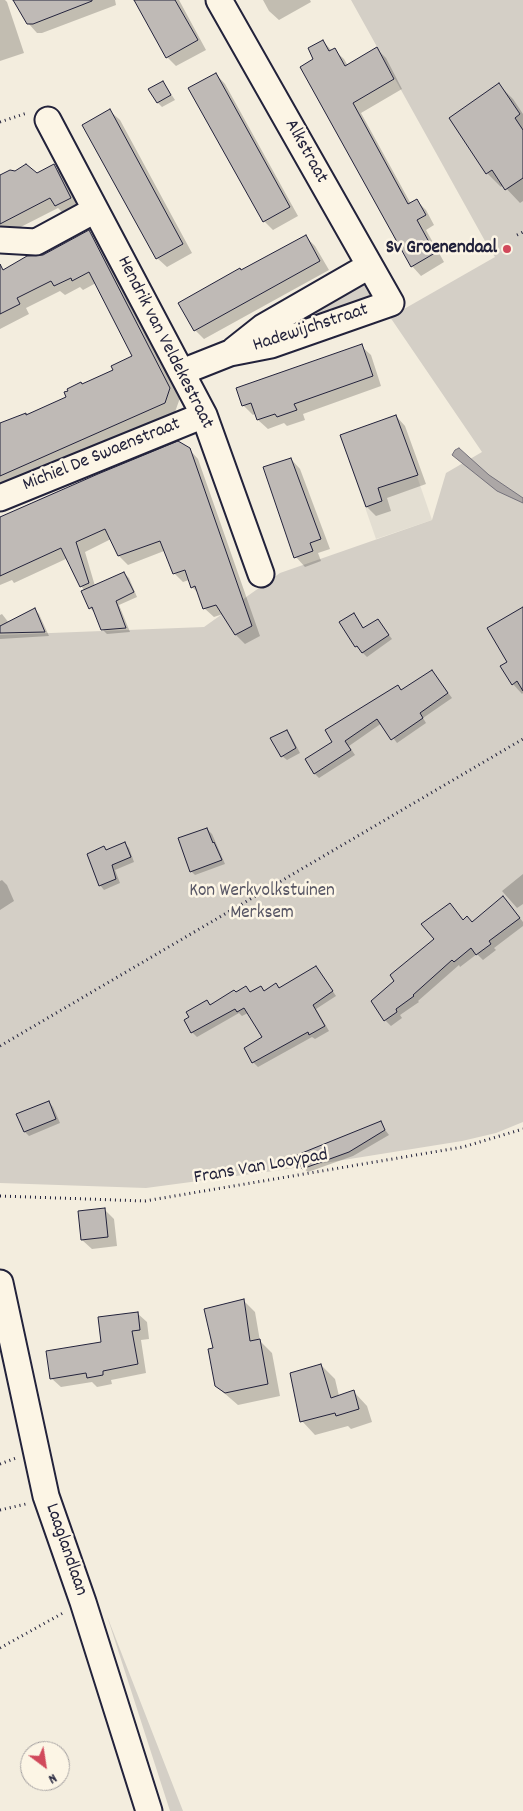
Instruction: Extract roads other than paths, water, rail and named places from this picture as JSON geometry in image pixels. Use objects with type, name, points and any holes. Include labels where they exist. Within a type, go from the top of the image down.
[{"type":"street","name":"Alkstraat","points":[[219,0],[391,303]]},
{"type":"street","name":"Hendrik van Veldekestraat","points":[[48,120],[204,415],[261,574]]},
{"type":"street","points":[[0,240],[36,242],[95,210]]},
{"type":"street","name":"Hadewijchstraat","points":[[230,353],[263,327],[369,266]]},
{"type":"street","name":"Hadewijchstraat","points":[[182,372],[230,353],[271,345],[391,303]]},
{"type":"street","name":"Michiel De Swaenstraat","points":[[0,498],[204,415]]},
{"type":"street","name":"Laaglandlaan","points":[[0,1283],[46,1496],[83,1602],[149,1811]]},
{"type":"place","name":"Sv Groenendaal","points":[[507,249]]},
{"type":"park label","name":"Kon Werkvolkstuinen Merksem","points":[[262,903]]}]
